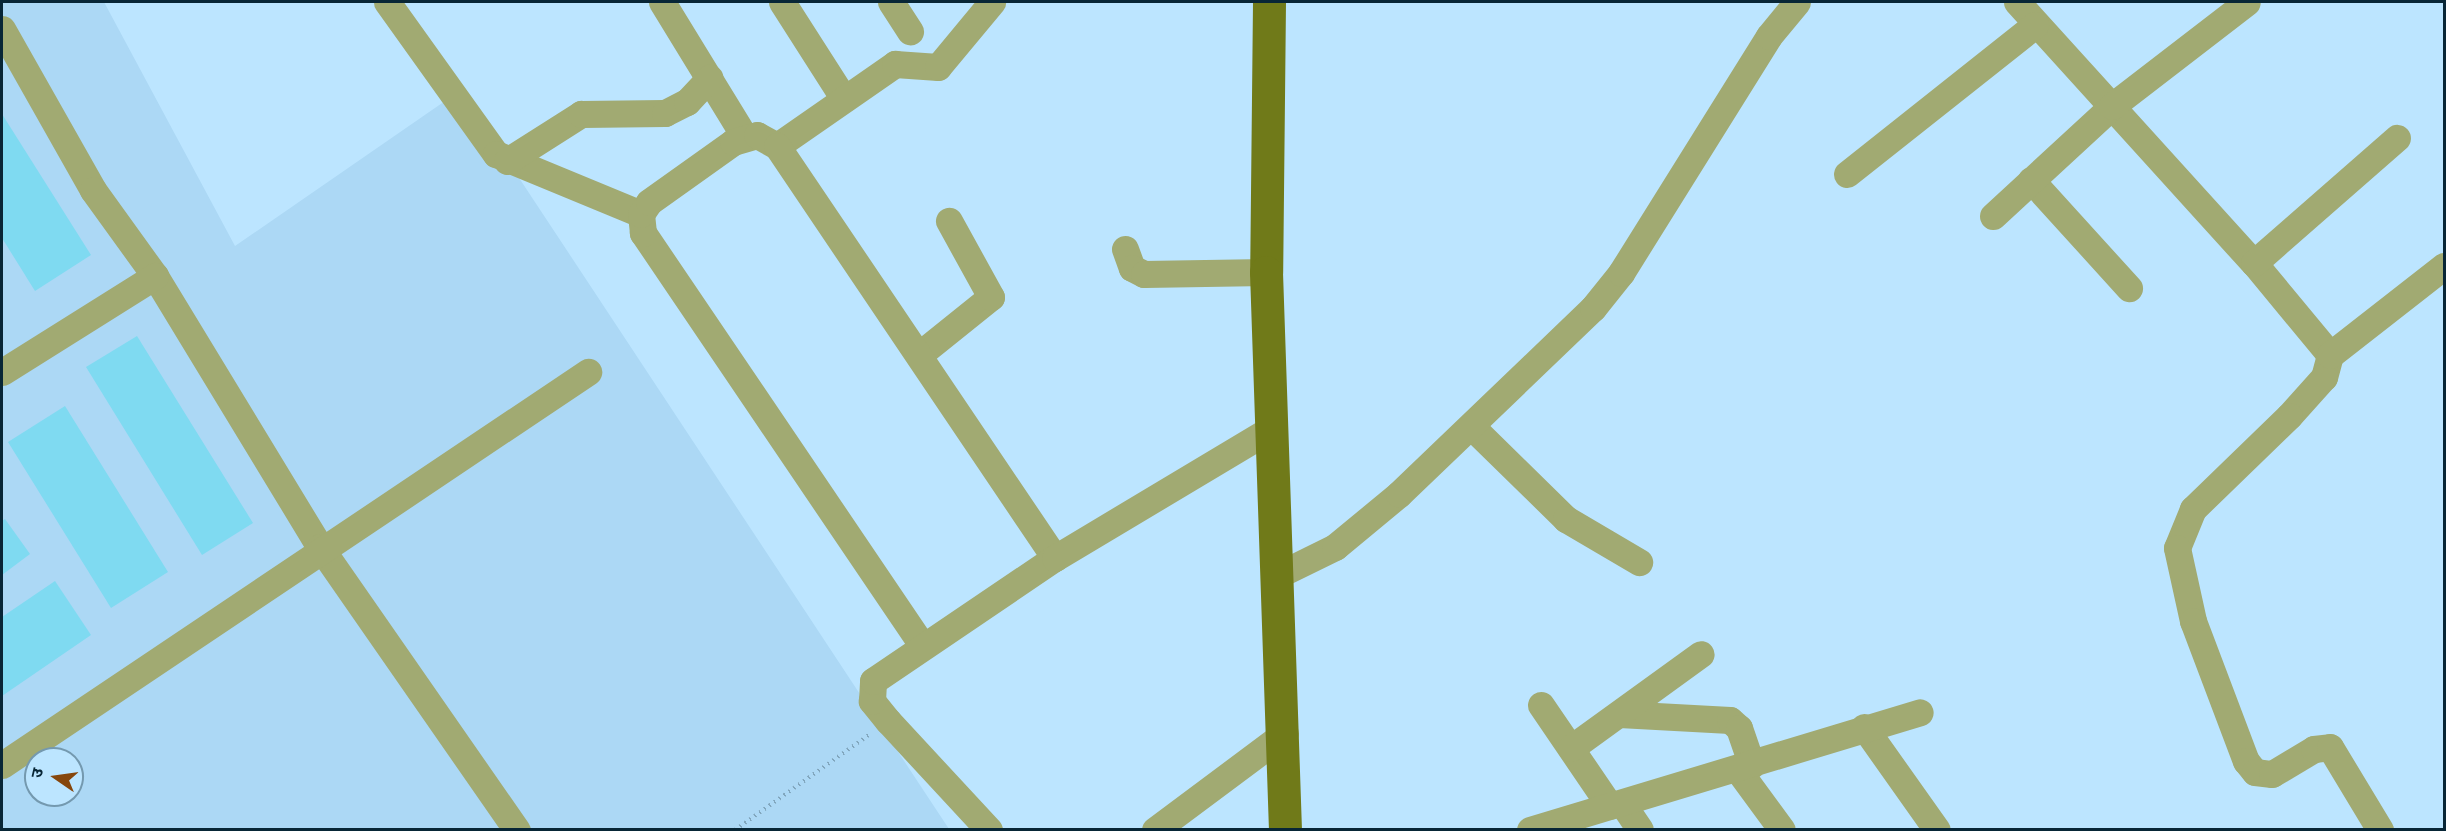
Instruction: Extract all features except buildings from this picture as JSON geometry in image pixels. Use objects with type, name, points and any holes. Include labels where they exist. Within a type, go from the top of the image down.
[{"type":"main road","points":[[1269,2],[1266,272],[1276,576],[1285,733],[1285,830]]},
{"type":"street","points":[[387,2],[475,131],[507,161],[641,214]]},
{"type":"street","points":[[662,2],[744,136],[777,146],[920,354],[1055,558]]},
{"type":"street","points":[[782,2],[844,99]]},
{"type":"street","points":[[891,2],[910,31]]},
{"type":"street","points":[[777,146],[902,61],[938,67],[992,2]]},
{"type":"street","points":[[1276,576],[1335,547],[1471,426],[1611,286],[1769,36],[1797,2]]},
{"type":"street","points":[[2016,2],[2254,263],[2330,355]]},
{"type":"street","points":[[1993,216],[2112,106],[2247,2]]},
{"type":"street","points":[[1846,174],[2035,25]]},
{"type":"street","points":[[2,29],[93,190],[155,276],[321,547],[517,830]]},
{"type":"street","points":[[507,161],[581,114],[665,113],[687,102],[709,78]]},
{"type":"street","points":[[744,136],[649,202],[641,214],[643,233],[922,645]]},
{"type":"street","points":[[2254,263],[2397,138]]},
{"type":"street","points":[[2031,180],[2129,288]]},
{"type":"street","points":[[920,354],[991,297],[949,221]]},
{"type":"street","points":[[1125,249],[1132,268],[1144,274],[1266,272]]},
{"type":"street","points":[[2380,830],[2330,747],[2314,749],[2272,774],[2254,772],[2246,761],[2193,621],[2177,548],[2180,529],[2205,494],[2289,416],[2324,377],[2330,355],[2445,266]]},
{"type":"street","points":[[2,372],[155,276]]},
{"type":"street","points":[[2,765],[321,547],[588,372]]},
{"type":"street","points":[[1471,426],[1566,519],[1639,562]]},
{"type":"street","points":[[989,830],[872,701],[873,681],[922,645],[1055,558],[1272,428]]},
{"type":"street","points":[[1571,748],[1701,654]]},
{"type":"street","points":[[1541,705],[1571,748],[1616,805],[1640,830]]},
{"type":"street","points":[[1530,830],[1745,767],[1864,727],[1920,712]]},
{"type":"street","points":[[1619,714],[1730,720],[1739,728],[1745,767],[1782,830]]},
{"type":"street","points":[[1864,727],[1937,830]]},
{"type":"street","points":[[1155,830],[1285,733]]},
{"type":"path","points":[[735,830],[888,721]]},
{"type":"shaded area","points":[[2,2],[104,2],[235,246],[461,90],[949,829],[2,830]]}]
